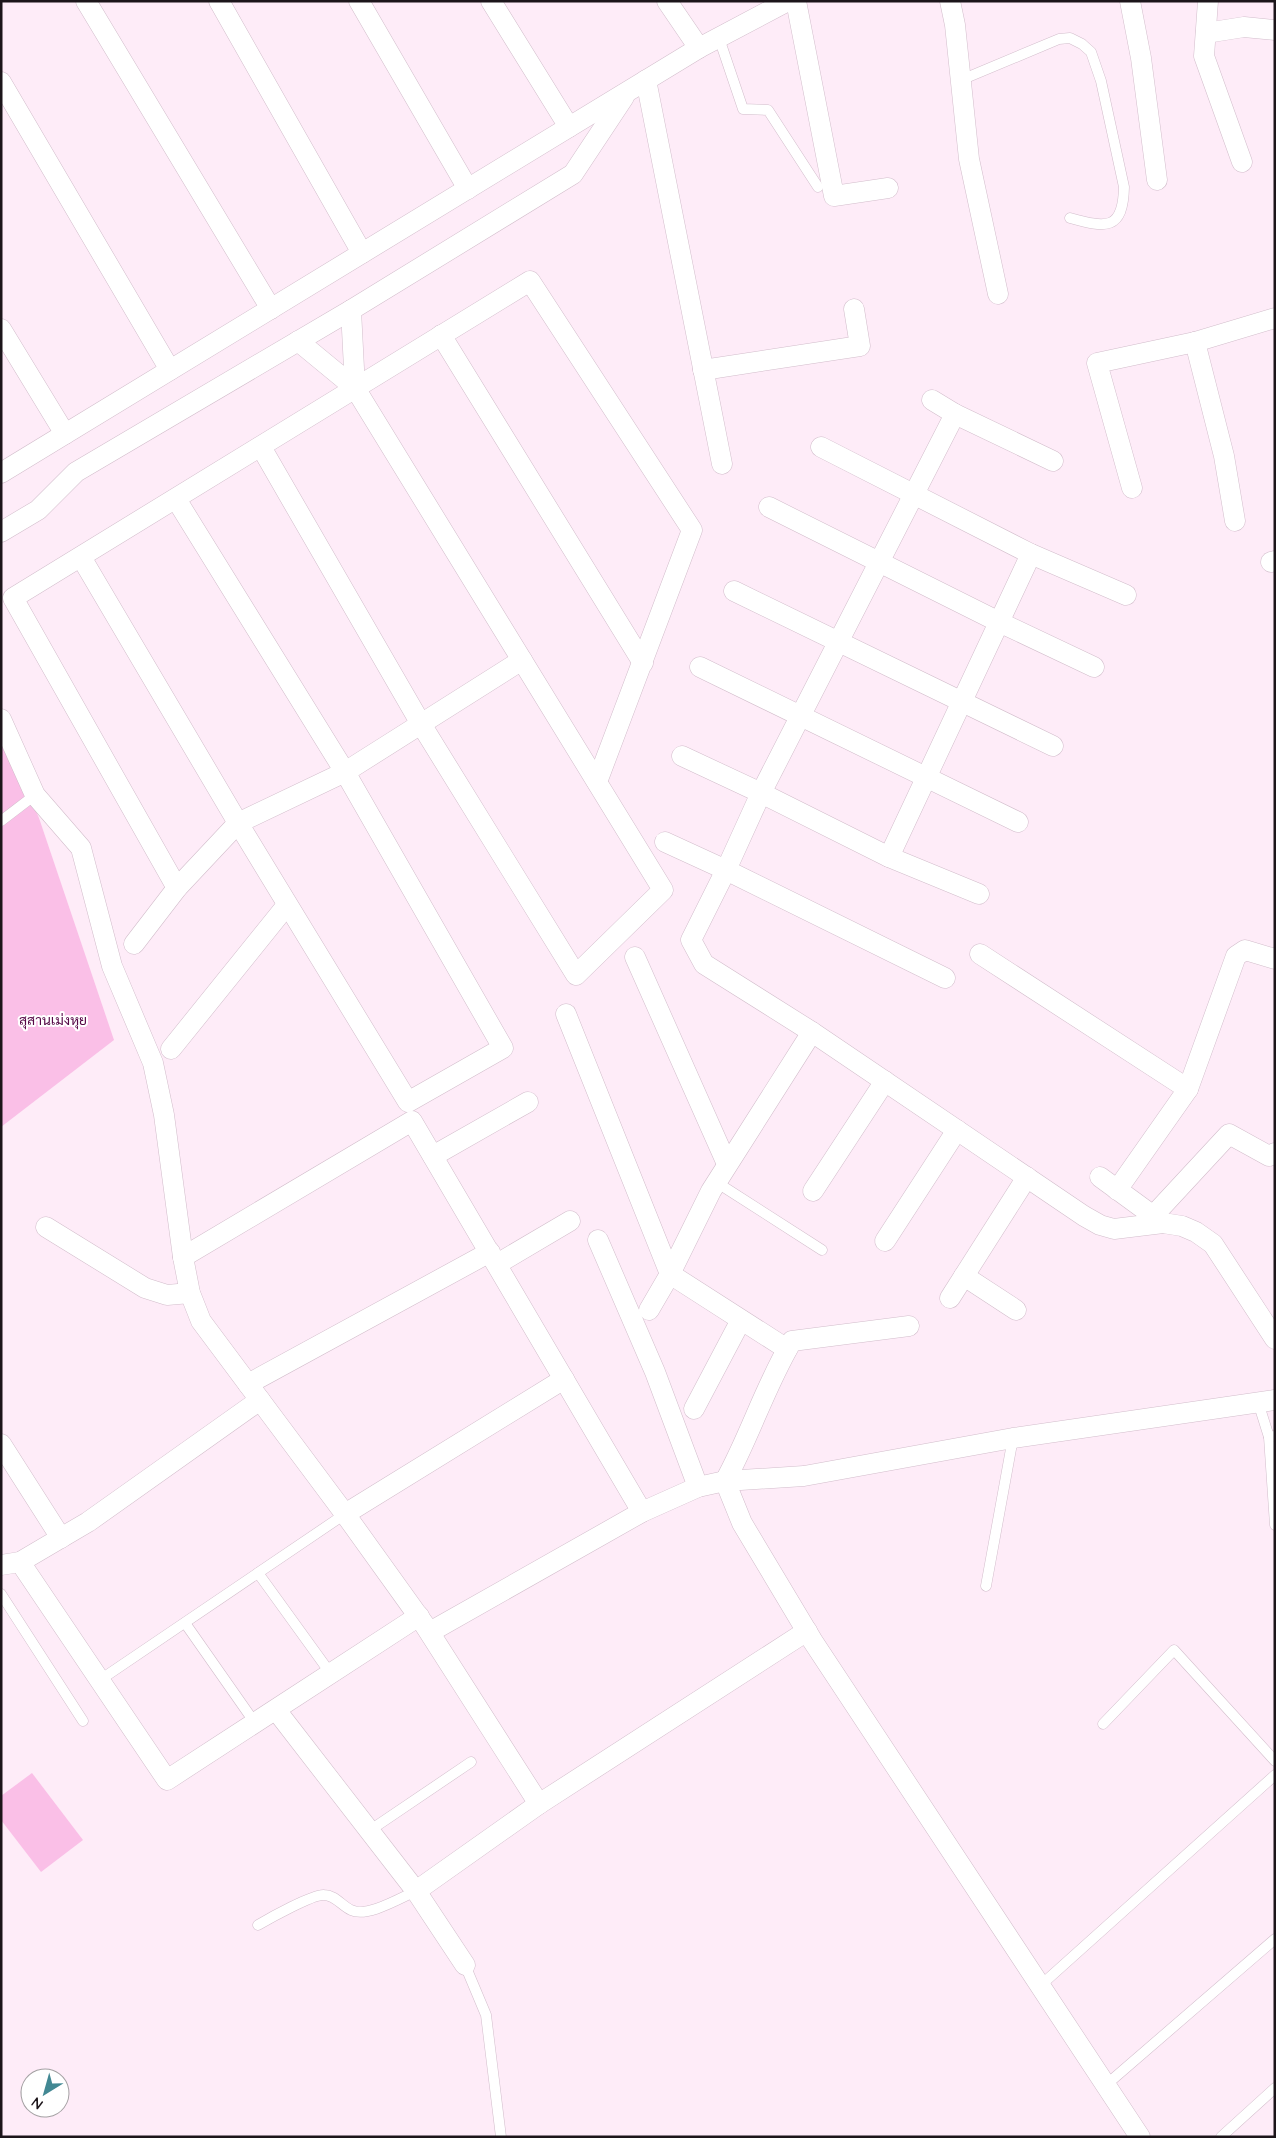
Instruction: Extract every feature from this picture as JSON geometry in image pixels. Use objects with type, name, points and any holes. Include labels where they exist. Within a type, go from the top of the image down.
[{"type":"street","points":[[86,1],[271,309]]},
{"type":"street","points":[[219,1],[362,253]]},
{"type":"street","points":[[359,1],[468,189]]},
{"type":"street","points":[[490,1],[569,127]]},
{"type":"street","points":[[667,1],[699,48]]},
{"type":"street","points":[[1,473],[699,48],[788,1]]},
{"type":"street","points":[[796,1],[834,196],[888,188]]},
{"type":"street","points":[[950,1],[970,159],[998,294]]},
{"type":"street","points":[[1130,1],[1141,58],[1157,180]]},
{"type":"street","points":[[1208,1],[1204,56],[1242,162]]},
{"type":"street","points":[[1206,33],[1244,27],[1275,30]]},
{"type":"street","points":[[646,80],[722,464]]},
{"type":"street","points":[[1,82],[170,370]]},
{"type":"street","points":[[1,532],[38,510],[76,472],[351,310],[573,174],[628,91]]},
{"type":"street","points":[[178,888],[13,598],[530,281],[692,530],[597,782]]},
{"type":"street","points":[[704,370],[860,346],[854,309]]},
{"type":"street","points":[[351,310],[355,388]]},
{"type":"street","points":[[1132,488],[1098,363],[1194,342],[1275,318]]},
{"type":"street","points":[[2,331],[65,434]]},
{"type":"street","points":[[441,335],[643,663]]},
{"type":"street","points":[[261,447],[421,724],[576,975],[663,890],[355,388],[298,341]]},
{"type":"street","points":[[1194,342],[1224,456],[1234,521]]},
{"type":"street","points":[[932,400],[955,414],[1053,461]]},
{"type":"street","points":[[955,414],[800,715],[691,940],[704,964],[812,1032],[956,1130],[1100,1224],[1114,1229],[1158,1220],[1229,1134],[1269,1156],[1275,1153]]},
{"type":"street","points":[[821,447],[1031,554],[1126,595]]},
{"type":"street","points":[[81,557],[238,824],[408,1102],[503,1048],[345,772],[176,499]]},
{"type":"street","points":[[769,507],[999,622],[1094,666]]},
{"type":"street","points":[[889,857],[1031,554]]},
{"type":"street","points":[[734,591],[839,640],[1053,746]]},
{"type":"street","points":[[134,944],[178,888],[238,824],[345,772],[522,660]]},
{"type":"street","points":[[700,667],[1018,822]]},
{"type":"street","points":[[1,719],[35,795],[81,848],[112,966],[153,1064],[164,1115],[183,1256],[190,1292],[201,1321],[346,1514],[424,1624],[539,1804]]},
{"type":"street","points":[[682,756],[889,857],[979,894]]},
{"type":"street","points":[[665,842],[945,978]]},
{"type":"street","points":[[171,1049],[287,905]]},
{"type":"street","points":[[1117,1190],[1188,1089],[1236,956],[1246,950],[1275,959]]},
{"type":"street","points":[[980,954],[1188,1089]]},
{"type":"street","points":[[634,957],[727,1164]]},
{"type":"street","points":[[566,1014],[670,1274],[787,1349]]},
{"type":"street","points":[[649,1310],[670,1274],[716,1182],[812,1032]]},
{"type":"street","points":[[813,1191],[885,1081]]},
{"type":"street","points":[[433,1156],[528,1102]]},
{"type":"street","points":[[183,1256],[412,1121],[642,1512]]},
{"type":"street","points":[[885,1241],[956,1130]]},
{"type":"street","points":[[950,1298],[1027,1177]]},
{"type":"street","points":[[1100,1177],[1158,1220],[1182,1226],[1196,1232],[1213,1244],[1275,1339]]},
{"type":"street","points":[[248,1384],[493,1258],[570,1221]]},
{"type":"street","points":[[46,1227],[152,1291],[167,1295],[190,1292]]},
{"type":"street","points":[[598,1240],[656,1372],[698,1487]]},
{"type":"street","points":[[964,1276],[1016,1310]]},
{"type":"street","points":[[694,1409],[741,1320]]},
{"type":"street","points":[[909,1326],[792,1341],[725,1481],[742,1523],[807,1632],[1140,2137]]},
{"type":"street","points":[[346,1514],[564,1379]]},
{"type":"street","points":[[260,1400],[88,1522],[11,1563],[100,1680],[167,1780],[331,1674],[642,1512],[698,1487],[725,1481],[804,1476],[1013,1438],[1266,1401]]},
{"type":"street","points":[[1,1444],[60,1538]]},
{"type":"street","points":[[416,1891],[539,1804],[807,1632]]},
{"type":"street","points":[[276,1710],[416,1891],[465,1965]]},
{"type":"lane","points":[[719,38],[743,109],[768,110],[818,187]]},
{"type":"lane","points":[[961,80],[1059,39],[1070,38],[1082,44],[1091,52],[1101,81],[1124,187],[1124,204],[1120,214],[1114,221],[1100,226],[1070,218]]},
{"type":"lane","points":[[1,821],[35,795]]},
{"type":"lane","points":[[716,1182],[822,1250]]},
{"type":"lane","points":[[1266,1401],[1272,1436],[1275,1525]]},
{"type":"lane","points":[[986,1586],[1013,1438]]},
{"type":"lane","points":[[100,1680],[346,1514]]},
{"type":"lane","points":[[258,1573],[331,1674]]},
{"type":"lane","points":[[1,1594],[83,1721]]},
{"type":"lane","points":[[185,1623],[255,1723]]},
{"type":"lane","points":[[1103,1724],[1174,1650],[1275,1761]]},
{"type":"lane","points":[[369,1831],[471,1762]]},
{"type":"lane","points":[[1040,1986],[1275,1774]]},
{"type":"lane","points":[[258,1924],[324,1894],[352,1911],[361,1912],[376,1909],[416,1891]]},
{"type":"lane","points":[[1106,2085],[1275,1939]]},
{"type":"lane","points":[[465,1965],[486,2015],[501,2137]]},
{"type":"lane","points":[[1221,2137],[1275,2088]]},
{"type":"green space","name":"สุสานเม่งหุย","points":[[1,730],[39,818],[114,1040],[1,1127]]},
{"type":"green space","points":[[32,1773],[83,1840],[41,1872],[1,1820],[1,1796]]}]
